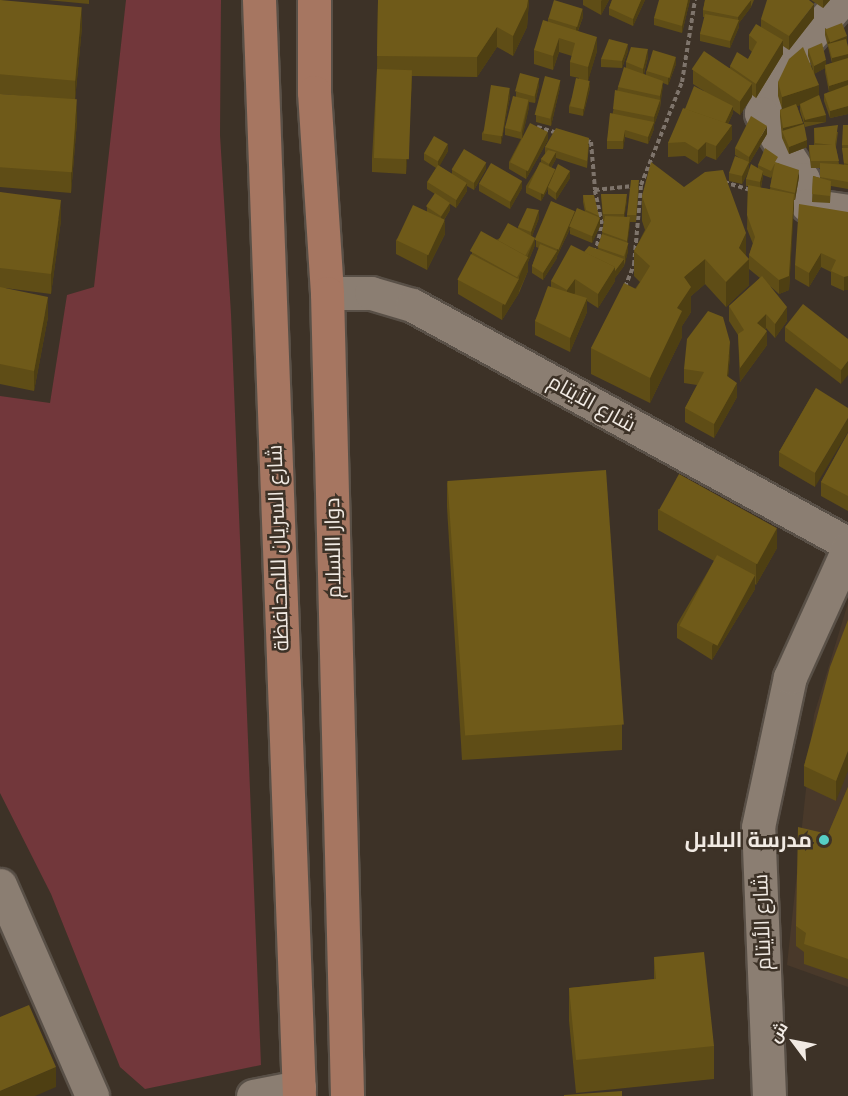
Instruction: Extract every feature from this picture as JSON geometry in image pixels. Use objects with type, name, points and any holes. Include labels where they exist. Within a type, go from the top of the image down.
[{"type":"main road","name":"شارع السريان لللمحافظة","points":[[259,0],[299,1091]]},
{"type":"main road","name":"دوار االسلام","points":[[314,0],[314,92],[327,292],[347,1096]]},
{"type":"street","points":[[847,0],[840,2],[779,72],[760,113],[803,179],[807,205],[848,211]]},
{"type":"street","name":"شارع الأيتام","points":[[327,292],[371,293],[412,305],[848,546],[790,677],[758,827],[769,1096]]},
{"type":"street","points":[[0,885],[92,1096]]},
{"type":"street","points":[[253,1096],[299,1091]]},
{"type":"path","points":[[621,298],[634,265],[641,185],[682,82],[695,0]]},
{"type":"path","points":[[531,126],[561,134]]},
{"type":"path","points":[[581,140],[591,142],[595,190],[602,224],[594,253]]},
{"type":"path","points":[[712,184],[724,182],[758,192]]},
{"type":"path","points":[[595,190],[651,186]]},
{"type":"shaded area","points":[[126,0],[221,0],[220,135],[231,314],[261,1065],[145,1089],[120,1067],[51,894],[0,793],[0,396],[50,403],[67,295],[94,287]]},
{"type":"shaded area","name":"مدرسة البلابل","points":[[848,603],[848,987],[787,965],[814,715]]},
{"type":"building","points":[[0,0],[82,7],[75,81],[0,74]]},
{"type":"building","points":[[378,0],[528,0],[513,36],[497,27],[477,57],[377,56]]},
{"type":"building","points":[[554,0],[583,9],[577,27],[548,18]]},
{"type":"building","points":[[612,0],[641,0],[633,19],[609,8]]},
{"type":"building","points":[[659,0],[688,0],[682,26],[654,18]]},
{"type":"building","points":[[705,0],[751,0],[738,17],[703,10]]},
{"type":"building","points":[[767,0],[809,0],[814,4],[789,36],[761,19]]},
{"type":"building","points":[[705,14],[739,20],[730,41],[700,34]]},
{"type":"building","points":[[543,20],[597,37],[588,67],[570,62],[575,43],[559,38],[553,56],[534,50]]},
{"type":"building","points":[[842,23],[847,36],[830,43],[825,29]]},
{"type":"building","points":[[756,24],[783,40],[756,84],[730,66],[737,52],[748,59],[757,42],[749,35]]},
{"type":"building","points":[[609,39],[628,44],[622,61],[601,59]]},
{"type":"building","points":[[846,39],[848,54],[832,58],[828,44]]},
{"type":"building","points":[[822,43],[826,60],[814,66],[808,49]]},
{"type":"building","points":[[631,47],[648,49],[643,69],[626,62]]},
{"type":"building","points":[[803,47],[819,85],[782,97],[778,82],[789,59]]},
{"type":"building","points":[[653,50],[676,57],[670,78],[647,71]]},
{"type":"building","points":[[704,51],[752,83],[740,102],[692,69]]},
{"type":"building","points":[[848,58],[848,80],[829,86],[825,65]]},
{"type":"building","points":[[624,67],[663,81],[660,96],[618,87]]},
{"type":"building","points":[[377,69],[412,70],[409,159],[374,158]]},
{"type":"building","points":[[520,73],[539,78],[534,97],[515,91]]},
{"type":"building","points":[[545,76],[560,80],[550,119],[535,115]]},
{"type":"building","points":[[576,78],[590,81],[584,109],[570,106]]},
{"type":"building","points":[[491,85],[510,88],[502,136],[483,133]]},
{"type":"building","points":[[848,85],[848,106],[830,111],[824,94]]},
{"type":"building","points":[[694,86],[733,106],[725,123],[685,109]]},
{"type":"building","points":[[615,90],[660,100],[654,117],[613,109]]},
{"type":"building","points":[[0,94],[77,99],[72,172],[0,167]]},
{"type":"building","points":[[819,95],[826,115],[805,120],[800,104]]},
{"type":"building","points":[[513,96],[529,100],[521,132],[505,128]]},
{"type":"building","points":[[796,104],[803,123],[783,128],[780,110]]},
{"type":"building","points":[[683,108],[732,125],[716,146],[706,142],[698,150],[685,142],[668,143]]},
{"type":"building","points":[[610,113],[654,122],[648,137],[625,130],[623,141],[607,141]]},
{"type":"building","points":[[751,116],[767,126],[749,157],[735,148]]},
{"type":"building","points":[[530,123],[548,132],[528,171],[510,162]]},
{"type":"building","points":[[804,124],[807,140],[789,147],[782,131]]},
{"type":"building","points":[[838,125],[835,144],[839,161],[811,161],[809,145],[832,145],[815,143],[814,128]]},
{"type":"building","points":[[843,125],[848,125],[848,145],[842,145]]},
{"type":"building","points":[[556,128],[589,138],[587,161],[545,147]]},
{"type":"building","points":[[434,136],[448,144],[438,161],[424,153]]},
{"type":"building","points":[[765,148],[778,157],[775,162],[799,170],[795,193],[770,187],[775,163],[771,171],[758,165]]},
{"type":"building","points":[[842,148],[848,148],[848,164],[844,163]]},
{"type":"building","points":[[464,149],[486,162],[474,183],[452,170]]},
{"type":"building","points":[[548,150],[556,152],[549,164],[541,159]]},
{"type":"building","points":[[735,156],[749,162],[742,176],[729,173]]},
{"type":"building","points":[[540,162],[555,169],[544,195],[528,187]]},
{"type":"building","points":[[651,162],[684,187],[705,172],[723,170],[746,233],[739,248],[749,259],[726,282],[705,259],[684,277],[691,287],[677,308],[682,311],[650,378],[591,348],[624,283],[636,289],[650,266],[634,251],[651,221],[642,196]]},
{"type":"building","points":[[491,163],[522,181],[510,202],[479,184]]},
{"type":"building","points":[[820,163],[848,165],[848,182],[820,177]]},
{"type":"building","points":[[558,164],[570,171],[556,193],[548,187]]},
{"type":"building","points":[[751,164],[763,171],[760,182],[746,179]]},
{"type":"building","points":[[438,165],[467,183],[456,200],[427,182]]},
{"type":"building","points":[[813,176],[831,181],[830,196],[812,194]]},
{"type":"building","points":[[631,180],[639,180],[636,215],[627,215]]},
{"type":"building","points":[[748,185],[794,194],[789,276],[779,280],[749,255],[755,237],[747,215]]},
{"type":"building","points":[[0,192],[61,200],[51,274],[0,268]]},
{"type":"building","points":[[435,193],[450,203],[441,216],[426,206]]},
{"type":"building","points":[[601,194],[627,194],[624,214],[603,214]]},
{"type":"building","points":[[583,195],[594,195],[599,216],[586,210]]},
{"type":"building","points":[[551,201],[575,211],[559,250],[535,240]]},
{"type":"building","points":[[799,204],[848,212],[848,276],[844,277],[831,271],[836,260],[821,253],[809,273],[795,265]]},
{"type":"building","points":[[413,205],[445,220],[428,255],[397,240]]},
{"type":"building","points":[[527,208],[539,210],[531,232],[518,227]]},
{"type":"building","points":[[577,208],[600,218],[592,236],[569,226]]},
{"type":"building","points":[[605,216],[630,217],[627,241],[602,232]]},
{"type":"building","points":[[508,223],[535,238],[525,256],[498,240]]},
{"type":"building","points":[[481,231],[528,257],[517,277],[470,251]]},
{"type":"building","points":[[602,234],[628,243],[624,256],[597,247]]},
{"type":"building","points":[[540,244],[557,251],[543,273],[532,266]]},
{"type":"building","points":[[571,245],[615,267],[598,294],[575,279],[567,290],[551,281]]},
{"type":"building","points":[[589,246],[624,259],[615,271],[615,267],[584,252]]},
{"type":"building","points":[[471,254],[519,279],[505,305],[457,280]]},
{"type":"building","points":[[762,276],[787,307],[775,324],[766,314],[757,323],[767,331],[740,368],[738,334],[744,330],[729,306]]},
{"type":"building","points":[[548,286],[587,298],[570,338],[535,321]]},
{"type":"building","points":[[0,287],[48,297],[34,371],[0,364]]},
{"type":"building","points":[[803,304],[848,339],[848,361],[841,370],[785,327]]},
{"type":"building","points":[[708,311],[723,317],[730,342],[727,376],[737,383],[714,424],[685,408],[704,372],[684,369],[687,339]]},
{"type":"building","points":[[816,388],[848,408],[848,418],[815,473],[779,452]]},
{"type":"building","points":[[848,433],[848,496],[821,482]]},
{"type":"building","points":[[606,470],[624,724],[465,735],[447,481]]},
{"type":"building","points":[[679,474],[777,528],[757,564],[659,510]]},
{"type":"building","points":[[717,555],[755,575],[717,646],[679,626]]},
{"type":"building","points":[[848,620],[848,751],[836,781],[804,766],[830,667]]},
{"type":"building","points":[[848,787],[848,959],[804,944],[806,933],[796,926],[798,827],[828,834]]},
{"type":"building","points":[[704,952],[714,1046],[576,1060],[569,988],[656,979],[654,957]]},
{"type":"building","points":[[29,1005],[56,1067],[0,1091],[0,1017]]},
{"type":"building","points":[[622,1091],[622,1096],[564,1096],[564,1095]]},
{"type":"place","name":"مدرسة البلابل","points":[[824,840]]}]
